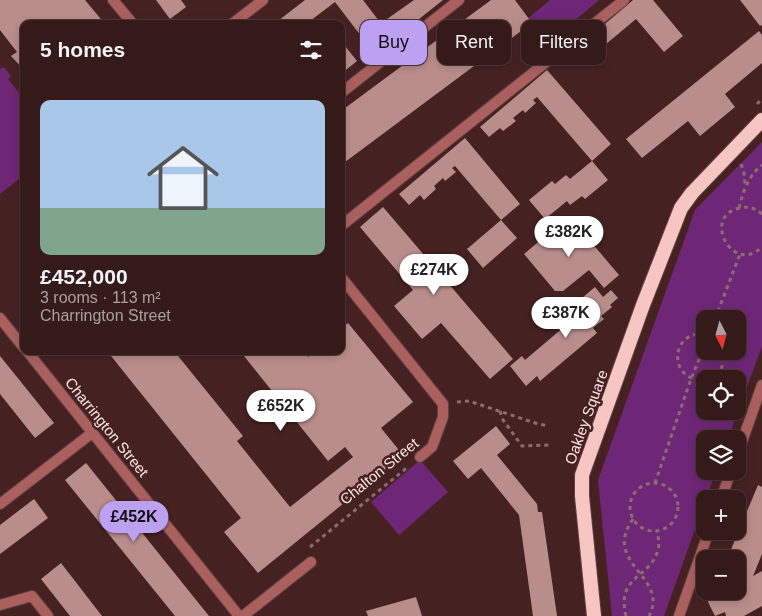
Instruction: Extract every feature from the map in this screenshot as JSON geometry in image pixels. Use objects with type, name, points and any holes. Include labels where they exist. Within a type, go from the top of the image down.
[{"type":"highway","name":"Oakley Square","points":[[594,616],[582,496],[582,475],[680,208],[762,120]]},
{"type":"street","points":[[113,0],[130,20]]},
{"type":"street","points":[[237,20],[263,0]]},
{"type":"street","points":[[345,90],[459,0]]},
{"type":"street","points":[[345,223],[624,0]]},
{"type":"street","points":[[345,282],[444,404]]},
{"type":"street","points":[[0,318],[20,343]]},
{"type":"street","name":"Charrington Street","points":[[30,355],[241,616]]},
{"type":"street","points":[[746,430],[762,385]]},
{"type":"street","name":"Chalton Street","points":[[420,457],[432,447],[442,417],[444,404]]},
{"type":"street","points":[[0,504],[92,433]]},
{"type":"street","points":[[679,616],[706,540]]},
{"type":"street","points":[[241,616],[311,562]]},
{"type":"street","points":[[0,605],[32,596],[48,616]]},
{"type":"path","points":[[739,162],[744,172],[745,188]]},
{"type":"path","points":[[739,208],[745,188],[756,169],[762,165]]},
{"type":"path","points":[[762,214],[757,209],[747,206],[735,208],[727,215],[721,228],[723,239],[728,247],[740,254],[749,254],[762,247]]},
{"type":"path","points":[[718,310],[740,254]]},
{"type":"path","points":[[696,335],[691,335],[682,342],[677,354],[678,365],[684,374],[690,379],[696,379]]},
{"type":"path","points":[[655,483],[690,379],[698,360]]},
{"type":"path","points":[[444,404],[469,401],[548,426]]},
{"type":"path","points":[[500,411],[503,420],[522,446],[549,445]]},
{"type":"path","name":"Chalton Street","points":[[311,562],[309,548],[420,457]]},
{"type":"path","points":[[648,483],[655,483],[669,488],[674,494],[678,509],[671,523],[657,530],[644,528],[633,519],[630,505],[635,491],[648,483]]},
{"type":"path","points":[[633,519],[625,534],[625,548],[629,560],[653,592],[655,600],[649,616]]},
{"type":"path","points":[[626,616],[624,600],[627,588],[652,562],[658,549],[657,530]]},
{"type":"shaded area","points":[[550,0],[599,0],[575,20],[527,19]]},
{"type":"shaded area","points":[[4,67],[11,76],[8,79],[20,94],[20,178],[0,194],[0,69]]},
{"type":"shaded area","points":[[762,142],[762,346],[746,390],[746,370],[696,370],[696,420],[735,420],[731,430],[696,430],[696,480],[713,480],[709,490],[696,490],[696,527],[664,616],[612,616],[598,480],[695,210]]},
{"type":"shaded area","points":[[420,460],[448,492],[399,535],[371,502]]},
{"type":"building","points":[[0,0],[85,0],[102,20],[20,20],[20,66],[11,56],[17,52],[0,30]]},
{"type":"building","points":[[156,0],[181,0],[186,7],[170,19]]},
{"type":"building","points":[[305,0],[363,0],[378,20],[360,20],[360,35],[335,2],[311,20],[279,20]]},
{"type":"building","points":[[414,0],[443,0],[418,20],[387,19]]},
{"type":"building","points":[[491,0],[515,0],[530,20],[521,20],[521,31],[511,39],[511,20],[464,20]]},
{"type":"building","points":[[633,0],[653,0],[683,36],[664,52],[636,19],[606,44],[606,23]]},
{"type":"building","points":[[740,0],[762,0],[762,25],[760,26]]},
{"type":"building","points":[[759,31],[762,35],[762,63],[725,94],[735,107],[700,136],[688,121],[642,158],[626,139]]},
{"type":"building","points":[[437,40],[437,65],[476,65],[345,162],[345,108],[403,65],[427,65],[427,47]]},
{"type":"building","points":[[345,46],[357,61],[345,71]]},
{"type":"building","points":[[547,70],[611,144],[592,161],[537,97],[533,100],[536,103],[525,113],[523,110],[513,118],[516,121],[503,131],[500,128],[489,137],[480,127]]},
{"type":"building","points":[[465,138],[520,204],[501,220],[455,166],[452,168],[456,172],[445,181],[443,178],[434,186],[436,189],[424,200],[420,195],[409,205],[399,194]]},
{"type":"building","points":[[592,161],[608,180],[585,199],[582,196],[570,205],[567,201],[545,219],[529,200],[552,181],[555,184],[566,175],[570,179]]},
{"type":"building","points":[[383,207],[513,359],[490,379],[441,323],[422,339],[394,306],[413,290],[360,227]]},
{"type":"building","points":[[569,216],[619,275],[604,288],[589,270],[563,291],[555,291],[524,254]]},
{"type":"building","points":[[501,220],[517,238],[483,268],[467,249]]},
{"type":"building","points":[[595,287],[603,297],[611,290],[618,298],[610,305],[612,307],[601,316],[604,319],[593,328],[597,333],[540,381],[537,376],[526,386],[510,366],[522,356],[525,360],[578,315],[575,311],[586,302],[582,298]]},
{"type":"building","points":[[348,323],[413,402],[381,428],[403,455],[258,573],[224,532],[241,518],[110,355],[177,355],[243,436],[237,441],[290,507],[353,457],[345,447],[328,461],[243,355],[307,355],[308,357],[310,355],[345,355],[345,326]]},
{"type":"building","points":[[0,356],[54,423],[35,438],[0,394]]},
{"type":"building","points":[[496,426],[510,444],[497,455],[537,504],[538,512],[542,512],[557,616],[533,616],[519,515],[481,468],[468,479],[453,461]]},
{"type":"building","points":[[86,463],[209,616],[175,616],[65,480]]},
{"type":"building","points":[[758,485],[762,487],[762,554],[753,576],[762,571],[762,606],[744,616],[726,616],[725,612],[715,616],[708,602],[709,600],[746,600],[746,550],[731,550],[735,540],[746,540],[746,514]]},
{"type":"building","points":[[34,499],[48,518],[0,554],[0,525]]},
{"type":"building","points":[[61,563],[102,616],[70,616],[41,579]]},
{"type":"building","points":[[416,597],[422,616],[368,616],[366,611]]}]
